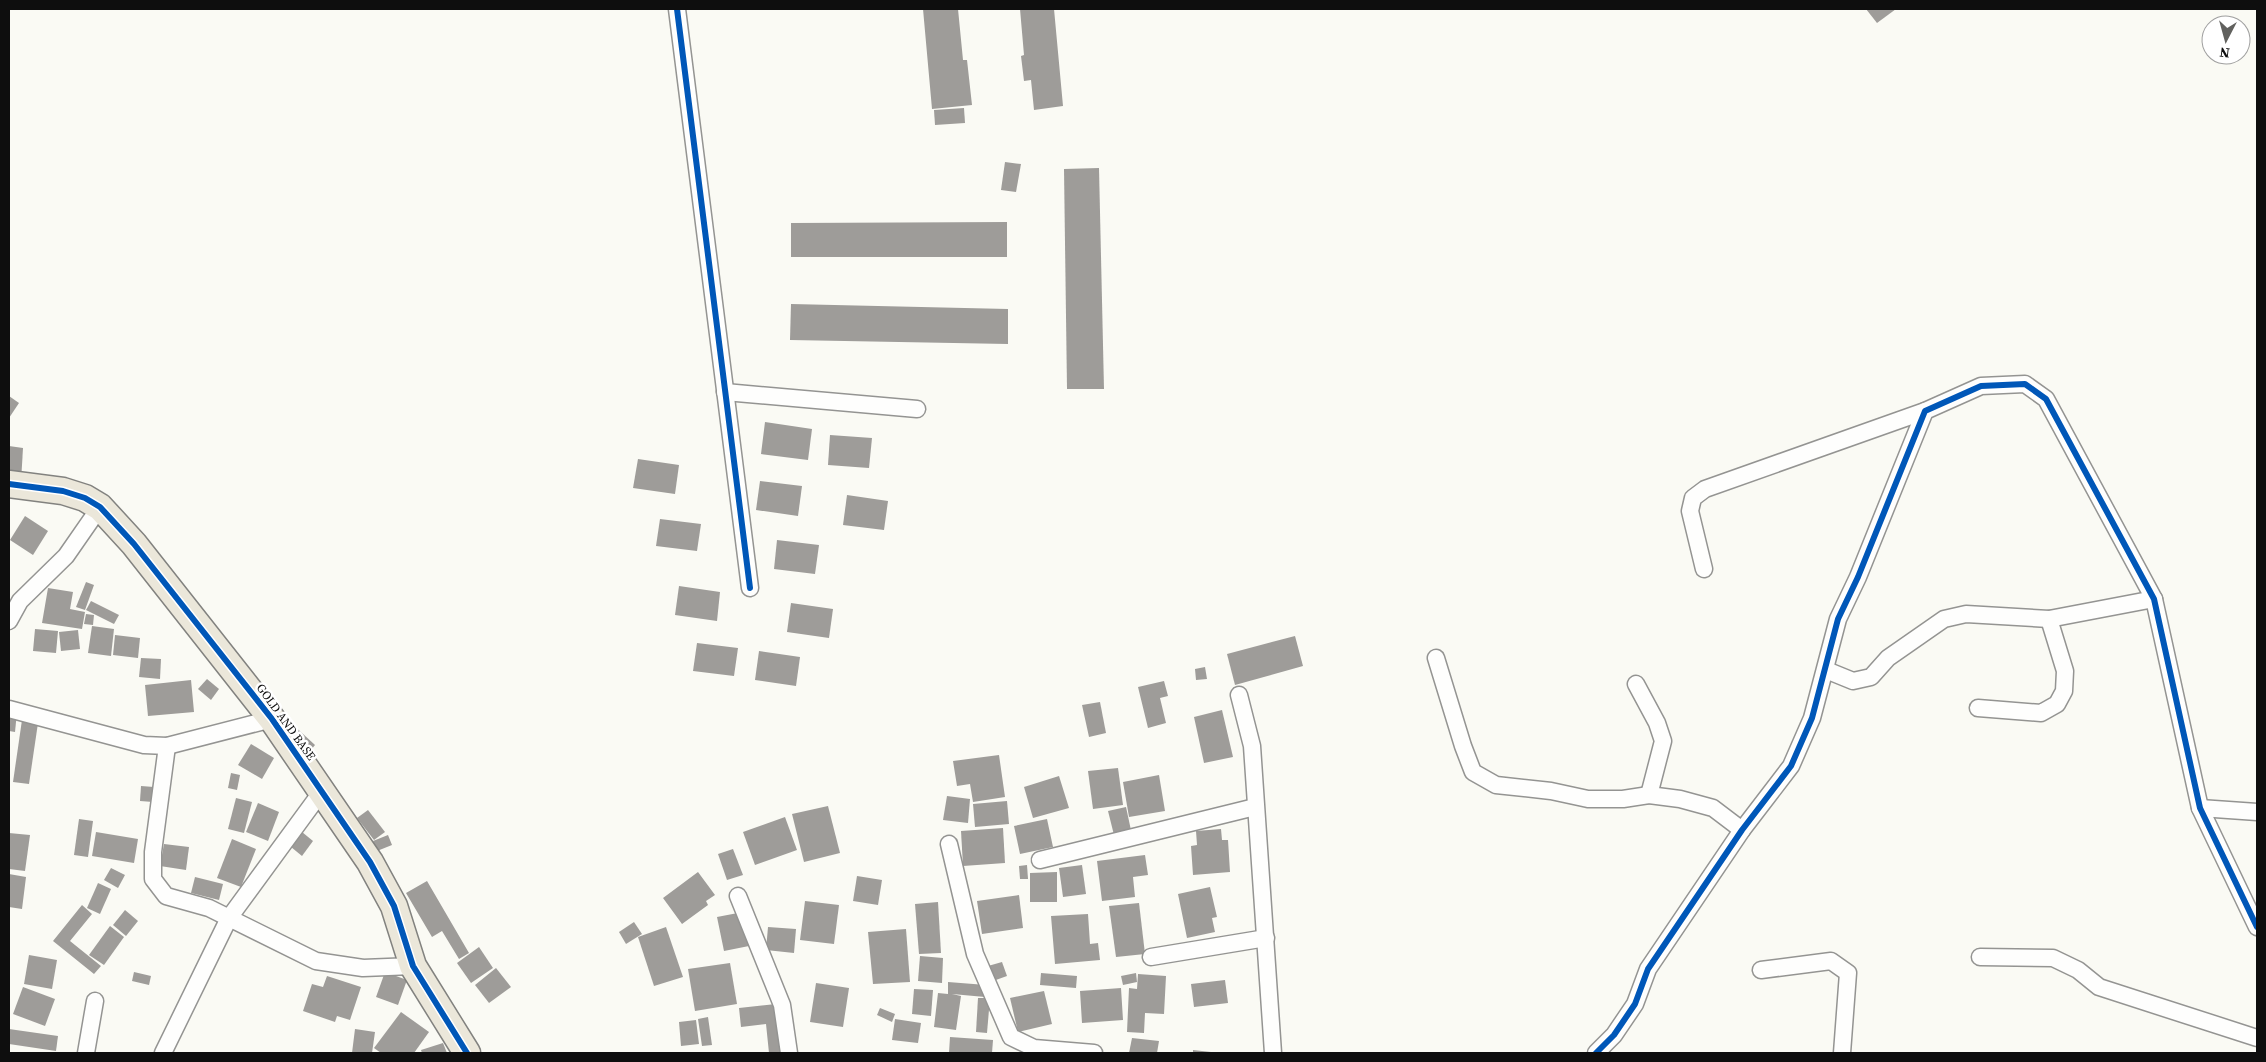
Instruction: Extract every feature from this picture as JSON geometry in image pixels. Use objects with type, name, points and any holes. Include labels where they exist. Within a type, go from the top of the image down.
[{"type":"main road","name":"GOLD AND BASE","points":[[9,484],[63,490],[85,498],[100,507],[134,544],[272,719],[370,862],[394,906],[413,966],[467,1053]]},
{"type":"street","points":[[677,9],[750,588]]},
{"type":"street","points":[[1704,569],[1690,510],[1693,498],[1705,489],[1925,410],[1981,386],[2025,384],[2046,399],[2154,599],[2200,808],[2257,927]]},
{"type":"street","points":[[725,392],[917,409]]},
{"type":"street","points":[[1596,1053],[1614,1035],[1635,1004],[1648,969],[1742,830],[1791,766],[1812,718],[1838,619],[1858,578],[1925,410]]},
{"type":"street","points":[[9,621],[20,601],[66,556],[100,507]]},
{"type":"street","points":[[1826,670],[1853,681],[1870,677],[1888,658],[1944,619],[1966,614],[2049,619],[2154,599]]},
{"type":"street","points":[[1978,708],[2041,713],[2057,704],[2064,691],[2066,671],[2049,619]]},
{"type":"street","points":[[1436,658],[1473,772],[1496,785],[1551,791],[1588,799],[1623,799],[1649,795],[1680,799],[1713,808],[1742,830]]},
{"type":"street","points":[[1636,684],[1657,723],[1663,741],[1649,795]]},
{"type":"street","points":[[1239,695],[1252,746],[1273,1053]]},
{"type":"street","points":[[9,709],[144,745],[167,746],[272,719]]},
{"type":"street","points":[[167,746],[153,852],[153,879],[166,896],[209,908],[316,961],[363,968],[413,966]]},
{"type":"street","points":[[163,1053],[229,918],[322,791]]},
{"type":"street","points":[[1040,860],[1255,807]]},
{"type":"street","points":[[2200,808],[2257,812]]},
{"type":"street","points":[[948,844],[975,954],[1011,1037],[1034,1048],[1094,1053]]},
{"type":"street","points":[[738,896],[782,1005],[789,1053]]},
{"type":"street","points":[[1151,957],[1266,938]]},
{"type":"street","points":[[1980,957],[2053,958],[2078,970],[2099,987],[2257,1038]]},
{"type":"street","points":[[1761,970],[1831,961],[1848,973],[1842,1053]]},
{"type":"street","points":[[86,1053],[95,1002]]},
{"type":"building","points":[[923,9],[958,9],[963,60],[967,60],[972,105],[932,109]]},
{"type":"building","points":[[1020,9],[1054,9],[1063,106],[1034,110],[1031,80],[1024,81],[1021,56],[1024,55]]},
{"type":"building","points":[[1866,9],[1896,9],[1877,23]]},
{"type":"building","points":[[964,108],[965,123],[935,125],[934,110]]},
{"type":"building","points":[[1005,162],[1021,164],[1016,192],[1001,190]]},
{"type":"building","points":[[1099,168],[1104,389],[1067,389],[1064,169]]},
{"type":"building","points":[[1007,222],[1007,257],[791,257],[791,223]]},
{"type":"building","points":[[791,304],[1008,309],[1008,344],[790,340]]},
{"type":"building","points":[[9,396],[19,403],[9,418]]},
{"type":"building","points":[[765,422],[812,429],[808,460],[761,454]]},
{"type":"building","points":[[830,435],[872,438],[869,468],[828,465]]},
{"type":"building","points":[[9,446],[23,448],[21,482],[9,481]]},
{"type":"building","points":[[638,459],[679,465],[675,494],[633,488]]},
{"type":"building","points":[[760,481],[802,486],[798,516],[756,510]]},
{"type":"building","points":[[847,495],[888,501],[884,530],[843,525]]},
{"type":"building","points":[[25,516],[48,531],[33,555],[10,540]]},
{"type":"building","points":[[660,519],[701,524],[697,551],[656,546]]},
{"type":"building","points":[[777,540],[819,545],[815,574],[774,569]]},
{"type":"building","points":[[86,582],[94,585],[85,610],[76,607]]},
{"type":"building","points":[[679,586],[720,592],[717,621],[675,615]]},
{"type":"building","points":[[48,588],[73,592],[70,609],[85,612],[82,629],[42,623]]},
{"type":"building","points":[[91,601],[119,615],[114,624],[86,610]]},
{"type":"building","points":[[791,603],[833,609],[829,638],[787,632]]},
{"type":"building","points":[[86,614],[94,615],[93,625],[84,624]]},
{"type":"building","points":[[92,626],[114,629],[111,656],[88,653]]},
{"type":"building","points":[[35,629],[58,631],[56,653],[33,651]]},
{"type":"building","points":[[78,630],[80,649],[61,651],[59,632]]},
{"type":"building","points":[[115,635],[140,638],[138,658],[113,655]]},
{"type":"building","points":[[1295,636],[1303,666],[1235,685],[1227,654]]},
{"type":"building","points":[[697,643],[738,648],[734,676],[693,671]]},
{"type":"building","points":[[759,651],[800,657],[796,686],[755,680]]},
{"type":"building","points":[[141,658],[161,659],[160,679],[139,677]]},
{"type":"building","points":[[1205,667],[1207,679],[1196,680],[1195,669]]},
{"type":"building","points":[[207,679],[219,689],[211,700],[198,689]]},
{"type":"building","points":[[191,680],[194,712],[148,716],[145,685]]},
{"type":"building","points":[[1164,681],[1168,696],[1160,698],[1166,723],[1148,728],[1138,687]]},
{"type":"building","points":[[1100,702],[1106,733],[1089,737],[1082,705]]},
{"type":"building","points":[[1222,710],[1233,757],[1204,763],[1194,717]]},
{"type":"building","points":[[9,711],[17,712],[15,732],[9,731]]},
{"type":"building","points":[[22,720],[38,723],[29,784],[13,782]]},
{"type":"building","points":[[290,722],[315,745],[307,755],[281,731]]},
{"type":"building","points":[[251,744],[274,758],[262,779],[238,765]]},
{"type":"building","points":[[999,755],[1005,797],[973,802],[970,784],[957,786],[953,761]]},
{"type":"building","points":[[1118,768],[1123,805],[1093,809],[1088,771]]},
{"type":"building","points":[[231,773],[240,775],[237,790],[228,788]]},
{"type":"building","points":[[1159,775],[1165,811],[1129,817],[1123,782]]},
{"type":"building","points":[[1059,776],[1069,808],[1033,818],[1024,787]]},
{"type":"building","points":[[141,786],[154,787],[153,802],[140,801]]},
{"type":"building","points":[[947,796],[970,799],[968,823],[943,820]]},
{"type":"building","points":[[236,798],[252,802],[244,833],[228,829]]},
{"type":"building","points":[[1007,801],[1009,824],[975,827],[973,804]]},
{"type":"building","points":[[258,803],[279,812],[268,841],[246,832]]},
{"type":"building","points":[[828,806],[840,853],[804,862],[792,814]]},
{"type":"building","points":[[1126,807],[1132,835],[1115,839],[1108,811]]},
{"type":"building","points":[[368,810],[385,832],[374,840],[357,818]]},
{"type":"building","points":[[785,817],[797,850],[755,865],[743,832]]},
{"type":"building","points":[[79,819],[93,821],[88,857],[74,855]]},
{"type":"building","points":[[1047,819],[1053,847],[1020,854],[1014,826]]},
{"type":"building","points":[[1003,828],[1005,863],[963,866],[961,831]]},
{"type":"building","points":[[1221,829],[1222,840],[1228,840],[1230,872],[1193,875],[1191,846],[1197,845],[1196,831]]},
{"type":"building","points":[[96,832],[138,839],[134,863],[92,856]]},
{"type":"building","points":[[302,832],[313,841],[302,856],[291,847]]},
{"type":"building","points":[[9,833],[30,835],[25,871],[9,869]]},
{"type":"building","points":[[388,835],[392,845],[377,851],[373,841]]},
{"type":"building","points":[[232,839],[256,849],[241,887],[217,878]]},
{"type":"building","points":[[164,844],[189,847],[186,870],[160,866]]},
{"type":"building","points":[[733,849],[743,875],[727,880],[718,854]]},
{"type":"building","points":[[1145,855],[1148,875],[1133,877],[1135,897],[1102,901],[1097,861]]},
{"type":"building","points":[[1027,865],[1028,879],[1020,879],[1019,866]]},
{"type":"building","points":[[1082,865],[1086,894],[1063,897],[1059,868]]},
{"type":"building","points":[[111,868],[125,875],[118,888],[104,880]]},
{"type":"building","points":[[698,872],[715,895],[706,901],[708,905],[682,924],[663,898]]},
{"type":"building","points":[[1057,872],[1057,902],[1030,902],[1030,873]]},
{"type":"building","points":[[9,874],[26,877],[22,909],[9,907]]},
{"type":"building","points":[[857,876],[882,880],[878,905],[853,901]]},
{"type":"building","points":[[195,877],[223,884],[219,900],[191,893]]},
{"type":"building","points":[[427,881],[469,953],[459,959],[442,931],[432,937],[406,893]]},
{"type":"building","points":[[98,883],[111,889],[100,914],[87,908]]},
{"type":"building","points":[[1210,887],[1217,917],[1212,918],[1215,932],[1187,938],[1178,894]]},
{"type":"building","points":[[1019,895],[1023,928],[982,934],[977,901]]},
{"type":"building","points":[[805,901],[839,905],[834,944],[800,940]]},
{"type":"building","points":[[938,902],[941,953],[919,954],[915,904]]},
{"type":"building","points":[[1139,903],[1145,954],[1116,957],[1109,906]]},
{"type":"building","points":[[82,905],[92,914],[70,941],[101,966],[94,974],[53,941]]},
{"type":"building","points":[[125,910],[138,921],[126,936],[113,925]]},
{"type":"building","points":[[743,912],[749,946],[724,951],[717,917]]},
{"type":"building","points":[[1088,914],[1090,944],[1098,943],[1100,960],[1055,964],[1051,916]]},
{"type":"building","points":[[634,922],[642,934],[626,944],[619,932]]},
{"type":"building","points":[[110,926],[124,937],[104,965],[89,955]]},
{"type":"building","points":[[666,927],[683,977],[654,986],[638,937]]},
{"type":"building","points":[[768,927],[796,929],[794,953],[766,950]]},
{"type":"building","points":[[906,929],[910,982],[873,984],[868,932]]},
{"type":"building","points":[[479,947],[493,968],[471,983],[457,963]]},
{"type":"building","points":[[29,955],[57,960],[52,989],[24,984]]},
{"type":"building","points":[[920,956],[943,958],[942,983],[918,981]]},
{"type":"building","points":[[1002,962],[1007,976],[993,981],[988,966]]},
{"type":"building","points":[[730,963],[737,1004],[695,1011],[688,969]]},
{"type":"building","points":[[496,968],[511,987],[489,1003],[475,985]]},
{"type":"building","points":[[134,972],[151,976],[149,985],[132,981]]},
{"type":"building","points":[[385,972],[407,980],[398,1005],[376,997]]},
{"type":"building","points":[[1041,973],[1077,976],[1076,988],[1040,985]]},
{"type":"building","points":[[1136,973],[1137,982],[1123,985],[1121,976]]},
{"type":"building","points":[[1138,974],[1166,976],[1164,1014],[1145,1013],[1144,1033],[1127,1032],[1129,988],[1137,989]]},
{"type":"building","points":[[327,976],[361,987],[350,1020],[337,1016],[335,1022],[303,1011],[312,984],[323,987]]},
{"type":"building","points":[[1225,980],[1228,1003],[1194,1007],[1191,984]]},
{"type":"building","points":[[948,982],[986,985],[985,997],[952,994],[961,996],[956,1030],[934,1027],[938,993],[948,994]]},
{"type":"building","points":[[816,983],[849,988],[843,1027],[810,1022]]},
{"type":"building","points":[[23,987],[55,999],[45,1026],[13,1014]]},
{"type":"building","points":[[1121,988],[1123,1020],[1082,1023],[1080,991]]},
{"type":"building","points":[[914,989],[933,990],[931,1016],[912,1014]]},
{"type":"building","points":[[1044,991],[1052,1024],[1018,1032],[1010,998]]},
{"type":"building","points":[[978,998],[990,998],[987,1033],[976,1032]]},
{"type":"building","points":[[776,1004],[781,1053],[769,1053],[766,1024],[741,1027],[739,1008]]},
{"type":"building","points":[[880,1008],[895,1014],[892,1022],[877,1015]]},
{"type":"building","points":[[401,1012],[429,1032],[414,1053],[381,1053],[374,1048]]},
{"type":"building","points":[[708,1017],[712,1045],[702,1046],[698,1019]]},
{"type":"building","points":[[895,1019],[921,1023],[918,1043],[892,1040]]},
{"type":"building","points":[[696,1020],[699,1044],[681,1046],[679,1022]]},
{"type":"building","points":[[9,1029],[58,1036],[56,1051],[9,1044]]},
{"type":"building","points":[[355,1029],[375,1032],[372,1053],[352,1053]]},
{"type":"building","points":[[950,1037],[993,1040],[992,1053],[949,1053]]},
{"type":"building","points":[[1132,1038],[1159,1041],[1157,1053],[1129,1053]]},
{"type":"building","points":[[443,1043],[447,1053],[422,1053],[421,1050]]},
{"type":"building","points":[[1193,1050],[1211,1052],[1211,1053],[1193,1053]]},
{"type":"cycle path","points":[[677,9],[750,588]]},
{"type":"cycle path","points":[[1596,1053],[1614,1035],[1635,1004],[1648,969],[1742,830],[1791,766],[1812,718],[1838,619],[1858,577],[1925,411],[1981,386],[2025,384],[2046,399],[2154,599],[2200,808],[2257,927]]},
{"type":"cycle path","points":[[9,484],[63,491],[85,498],[100,507],[134,544],[272,719],[370,862],[394,906],[413,966],[467,1053]]}]
